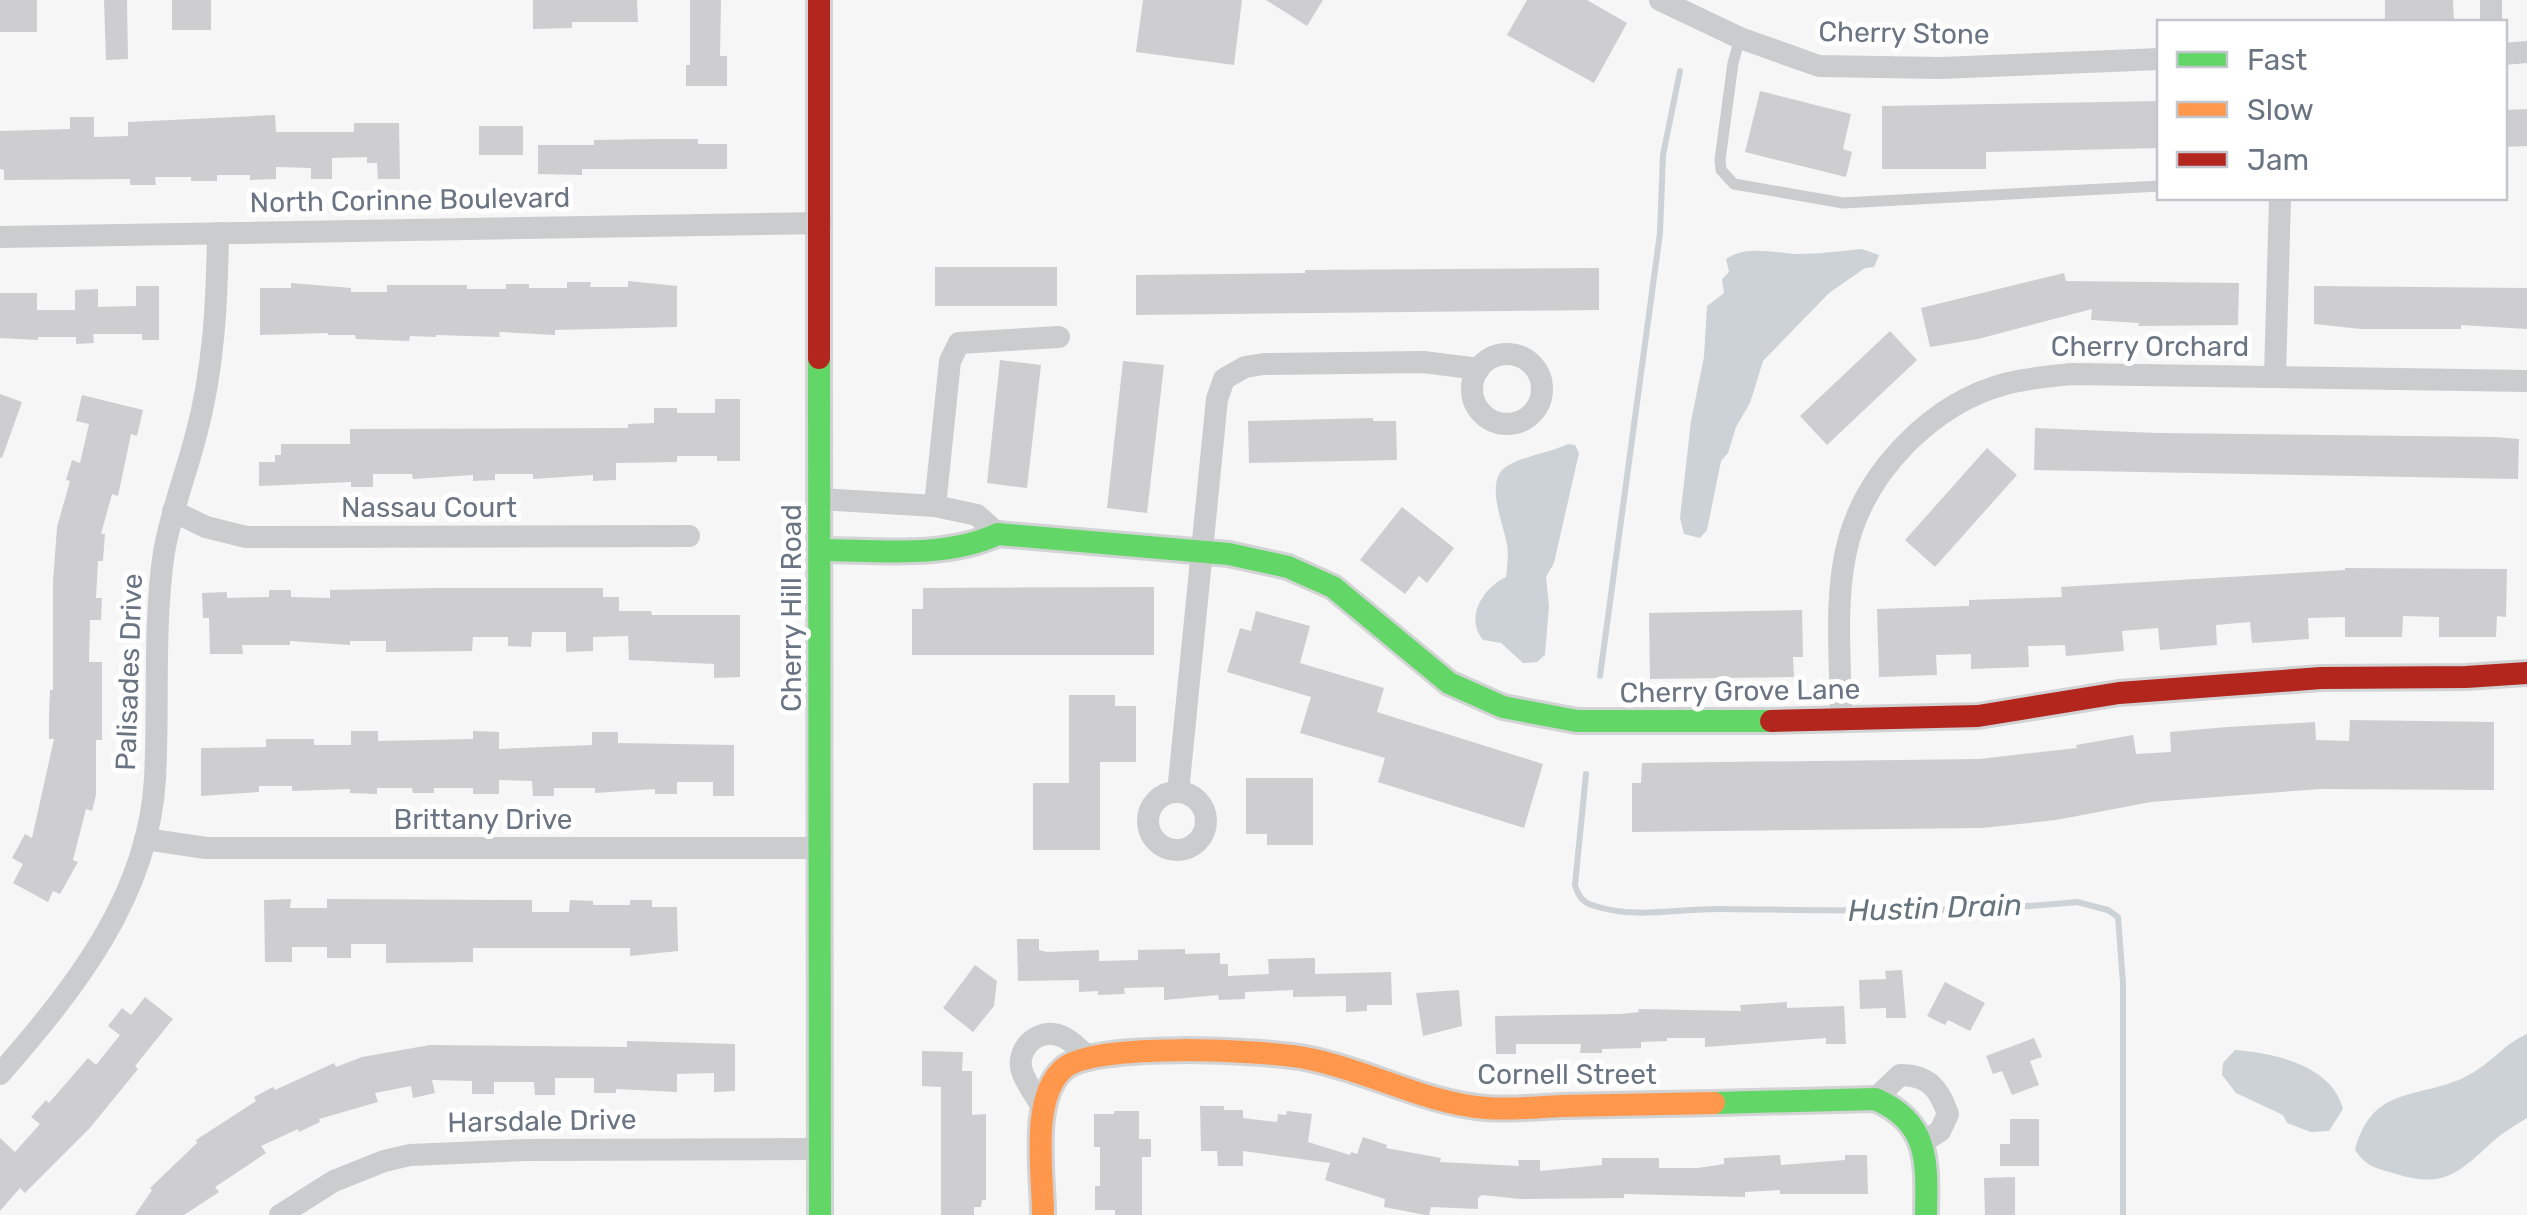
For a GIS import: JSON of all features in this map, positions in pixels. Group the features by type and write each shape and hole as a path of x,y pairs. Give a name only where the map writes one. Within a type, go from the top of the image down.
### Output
{"street":[{"name":"Cherry Hill Road","path":"819,0 820,1215"},
{"name":"Cherry Stone","path":"1660,0 1740,38 1820,66 1941,68 2157,59"},
{"path":"2275,376 2280,200"},
{"name":"North Corinne Boulevard","path":"0,236 821,222"},
{"name":"Palisades Drive","path":"0,1074 49,1018 97,950 120,908 145,839 156,782 160,581 173,511 210,370 218,233"},
{"path":"936,506 950,361 959,343 1059,337"},
{"path":"1178,792 1218,388 1232,372 1264,364 1423,362 1478,369"},
{"name":"Cherry Orchard","path":"1841,721 1842,579 1849,538 1874,485 1923,428 1969,398 2002,384 2073,374 2527,381"},
{"name":"Cherry Grove Lane","path":"820,499 936,506 978,515 998,534"},
{"name":"Nassau Court","path":"173,511 206,527 246,537 689,536"},
{"name":"Cherry Grove Lane","path":"820,550 972,546 998,534 1122,548 1202,550 1288,568 1333,587 1449,683 1503,707 1546,717 1596,722 1841,721 2016,712 2118,693 2321,678 2466,677 2527,672"},
{"name":"Brittany Drive","path":"145,839 206,848 821,848"},
{"name":"Cornell Street","path":"1042,1107 1022,1070 1020,1058 1032,1040 1053,1034 1072,1042 1086,1056"},
{"name":"Cornell Street","path":"1042,1107 1045,1094 1065,1067 1086,1056 1285,1054 1312,1059 1434,1099 1486,1108 1875,1099 1900,1075 1915,1075 1930,1081 1948,1114 1940,1132 1923,1142"},
{"path":"1875,1099 1889,1103 1910,1119 1923,1142 1926,1215"},
{"path":"1042,1107 1043,1215"},
{"name":"Harsdale Drive","path":"280,1215 334,1180 410,1155 527,1150 819,1149"}],"lane":[{"path":"1740,38 1720,160 1721,170 1734,184 1844,203 2157,186"}],"shaded area":[{"path":"1862,249 1879,255 1874,267 1865,268 1829,293 1763,361 1750,403 1721,461 1707,530 1700,538 1684,534 1680,518 1691,421 1704,357 1707,306 1724,293 1722,279 1729,272 1726,259 1751,251 1805,254"},
{"path":"1575,445 1579,453 1554,563 1546,577 1549,606 1545,655 1537,662 1523,663 1501,643 1483,640 1475,622 1484,595 1506,577 1508,549 1497,502 1497,480 1509,465"},
{"path":"2527,1034 2527,1118 2456,1172 2435,1179 2409,1177 2371,1166 2355,1150 2364,1127 2389,1102 2458,1080"},
{"path":"2235,1050 2283,1058 2327,1082 2343,1109 2329,1131 2311,1132 2287,1123 2283,1115 2236,1093 2222,1075 2223,1063"}],"building":[{"path":"0,0 37,0 37,32 0,32"},
{"path":"104,0 127,0 128,59 106,60"},
{"path":"172,0 211,0 211,30 172,30"},
{"path":"533,0 637,0 638,22 572,22 572,28 533,29"},
{"path":"690,0 721,0 720,56 727,56 727,86 686,86 686,65 690,65"},
{"path":"1143,0 1242,0 1234,65 1136,52"},
{"path":"1266,0 1323,0 1307,26"},
{"path":"1527,0 1587,0 1627,23 1594,83 1507,35"},
{"path":"2385,0 2453,0 2454,20 2385,20"},
{"path":"1760,91 1851,114 1843,149 1852,152 1846,177 1745,152"},
{"path":"2157,101 2157,148 1986,152 1986,169 1882,169 1882,106"},
{"path":"2527,109 2527,146 2507,147 2507,110"},
{"path":"275,115 276,132 354,132 354,123 399,123 400,179 378,179 377,163 367,163 367,157 332,158 332,179 311,179 311,168 276,167 276,179 250,180 250,175 217,175 217,181 155,177 156,185 130,185 130,179 4,180 4,170 0,169 0,131 70,129 70,117 94,117 94,137 128,136 128,122"},
{"path":"479,126 523,126 523,155 479,155"},
{"path":"698,139 698,144 727,144 727,169 582,169 582,175 538,174 538,145"},
{"path":"935,267 1057,267 1057,306 935,306"},
{"path":"1599,268 1599,310 1136,315 1136,275"},
{"path":"2064,273 2066,281 2239,283 2238,325 2138,326 2139,323 2091,320 2092,309 1978,339 1930,347 1921,308"},
{"path":"628,281 677,286 677,327 555,330 555,335 499,332 500,337 410,336 409,341 356,339 355,335 328,333 260,335 260,288 291,288 291,283 351,288 351,292 387,292 387,285 506,289 506,284 567,288 567,282 591,282 590,287 628,287"},
{"path":"136,286 159,286 159,340 142,340 142,334 93,334 94,343 76,344 76,337 0,338 0,293 37,293 37,310 75,310 75,290 98,289 98,307 136,306"},
{"path":"2314,286 2527,288 2527,329 2461,325 2461,329 2361,329 2314,324"},
{"path":"1890,331 1917,360 1827,445 1800,416"},
{"path":"1000,360 1041,365 1027,488 987,483"},
{"path":"1123,361 1164,365 1147,513 1107,508"},
{"path":"0,394 22,402 2,458 0,457"},
{"path":"82,395 143,410 137,436 131,434 118,496 112,494 101,534 105,534 103,561 98,561 96,598 102,598 101,620 90,620 89,662 102,662 102,740 96,740 96,795 92,811 86,809 73,860 78,862 60,894 53,891 48,902 13,883 23,864 12,858 25,834 32,838 54,739 49,739 49,717 57,527 72,460 80,463 89,424 76,421"},
{"path":"715,399 740,399 740,461 717,461 717,456 677,456 677,462 616,463 616,480 593,481 593,475 533,479 533,474 495,474 495,480 473,481 473,475 413,479 412,474 373,474 373,487 351,487 351,482 259,486 259,462 275,462 275,455 281,455 281,444 350,444 350,429 628,428 628,424 654,423 654,408 677,408 677,413 715,413"},
{"path":"1248,421 1396,421 1397,460 1249,463"},
{"path":"2035,428 2519,439 2518,479 2034,470"},
{"path":"1987,448 2017,475 1935,567 1905,540"},
{"path":"1402,507 1454,548 1427,583 1419,576 1405,594 1360,560"},
{"path":"2345,568 2507,569 2506,617 2497,616 2496,637 2439,637 2439,617 2403,616 2402,637 2345,637 2345,617 2308,618 2309,639 2252,643 2250,622 2216,625 2217,645 2160,650 2158,628 2122,631 2124,651 2066,656 2065,645 2028,646 2029,667 1971,669 1971,654 1936,655 1937,675 1879,677 1877,609 1969,606 1969,600 2062,597 2061,587"},
{"path":"1154,587 1154,655 912,655 912,609 923,609 923,588"},
{"path":"603,588 603,597 619,597 619,611 740,615 740,677 714,678 714,664 629,660 628,636 593,637 593,651 566,652 566,632 532,632 531,647 508,646 508,637 473,637 472,651 386,652 386,641 350,641 350,645 290,641 290,645 242,645 243,654 210,654 209,618 203,618 202,593 227,592 227,598 269,597 269,590 291,590 291,597 330,598 330,590"},
{"path":"1802,610 1803,657 1793,657 1794,677 1650,679 1649,613"},
{"path":"1256,611 1310,626 1300,663 1384,688 1377,712 1543,764 1524,828 1378,782 1385,758 1300,733 1311,697 1227,672 1240,628 1251,631"},
{"path":"1069,695 1115,695 1115,706 1136,706 1136,762 1100,762 1100,850 1033,850 1033,783 1069,783"},
{"path":"2350,720 2494,722 2494,790 2320,789 2151,802 2056,820 1982,828 1632,832 1632,783 1641,783 1642,763 1979,759 2077,748 2076,745 2133,735 2136,754 2171,752 2170,732 2227,727 2315,722 2316,740 2349,741"},
{"path":"351,731 378,731 378,741 473,739 473,731 499,732 499,749 592,745 592,732 618,732 618,743 734,745 734,796 713,796 713,782 677,782 677,794 655,794 655,789 595,793 595,788 554,788 554,796 533,796 532,781 499,780 499,794 473,794 473,788 434,788 434,793 413,793 412,788 377,788 377,794 350,793 350,789 292,791 292,786 259,786 259,792 201,796 201,748 266,747 266,739 314,739 314,745 351,745"},
{"path":"1246,778 1313,778 1313,845 1267,845 1267,834 1246,834"},
{"path":"291,899 290,908 327,908 327,899 532,900 532,912 569,912 570,900 593,901 593,905 630,905 630,900 652,900 652,907 677,907 678,951 630,956 630,948 473,948 473,962 386,963 386,944 351,944 351,958 327,958 327,947 292,947 292,962 265,962 264,900"},
{"path":"1017,939 1039,939 1039,950 1047,952 1099,950 1099,961 1138,960 1138,950 1220,953 1220,964 1228,964 1228,976 1269,974 1268,959 1315,958 1315,974 1391,972 1392,1005 1367,1005 1367,1011 1346,1012 1346,996 1293,997 1293,990 1245,992 1245,999 1219,1000 1218,995 1164,1000 1164,987 1124,988 1125,994 1079,992 1079,980 1018,981"},
{"path":"975,965 997,981 994,1006 973,1032 943,1008"},
{"path":"1902,970 1906,1018 1886,1018 1886,1008 1860,1009 1859,980 1886,979 1885,971"},
{"path":"1945,982 1985,1003 1970,1031 1948,1020 1945,1025 1927,1016"},
{"path":"1459,990 1462,1026 1423,1036 1416,993"},
{"path":"145,997 173,1019 89,1129 25,1193 20,1188 0,1211 0,1138 15,1152 40,1124 31,1117 46,1100 49,1103 88,1058 96,1065 120,1035 108,1026 122,1008 131,1015"},
{"path":"1787,1002 1787,1008 1844,1006 1846,1044 1826,1044 1826,1038 1705,1047 1705,1038 1667,1038 1641,1042 1641,1048 1602,1049 1602,1053 1580,1053 1581,1044 1516,1044 1516,1054 1496,1054 1495,1016 1620,1014 1639,1012 1638,1009 1741,1011 1740,1005"},
{"path":"2034,1038 2042,1057 2030,1061 2039,1085 2012,1095 2002,1071 1993,1074 1986,1056"},
{"path":"627,1041 735,1044 735,1091 714,1092 714,1073 677,1074 677,1092 616,1089 616,1093 594,1093 594,1078 555,1078 555,1095 535,1095 534,1082 494,1082 494,1094 472,1094 472,1081 432,1080 435,1093 413,1098 411,1086 375,1093 378,1102 319,1119 320,1122 299,1132 298,1129 261,1146 266,1153 215,1187 219,1192 184,1215 135,1215 150,1188 196,1140 256,1101 254,1097 334,1063 336,1067 362,1057 430,1045 627,1047"},
{"path":"922,1051 963,1052 962,1071 972,1071 972,1115 986,1114 986,1200 982,1200 981,1207 974,1207 974,1215 941,1215 941,1087 922,1086"},
{"path":"1200,1106 1224,1106 1224,1110 1243,1110 1243,1118 1277,1122 1278,1114 1286,1115 1287,1111 1312,1114 1308,1142 1350,1155 1357,1154 1363,1137 1387,1145 1386,1148 1441,1158 1440,1162 1519,1166 1518,1160 1540,1160 1540,1171 1602,1165 1602,1158 1659,1158 1659,1168 1698,1168 1724,1164 1724,1158 1780,1155 1781,1165 1867,1155 1868,1194 1780,1194 1780,1190 1745,1192 1745,1197 1624,1194 1624,1198 1520,1199 1482,1195 1478,1198 1478,1209 1431,1207 1429,1215 1425,1215 1384,1207 1385,1199 1325,1180 1330,1163 1243,1151 1243,1166 1218,1166 1217,1151 1201,1151"},
{"path":"1139,1111 1139,1139 1151,1139 1151,1157 1142,1157 1142,1215 1095,1210 1095,1186 1100,1186 1100,1147 1094,1147 1094,1114"},
{"path":"2010,1119 2039,1119 2039,1166 2000,1166 2000,1144 2010,1144"},
{"path":"2015,1177 2015,1215 1985,1215 1984,1178"}],"waterway":[{"name":"Hustin Drain","path":"1600,676 1660,233 1663,155 1680,71"},
{"name":"Hustin Drain","path":"1586,774 1575,885 1582,898 1595,906 1640,913 1717,909 1942,910 2077,902 2108,910 2118,917 2123,983 2123,1215"}],"traffic: fast":[{"path":"819,358 820,1215"},
{"path":"820,550 933,550 998,534 1229,554 1288,567 1333,587 1449,683 1503,707 1577,721 1771,721"},
{"path":"1714,1103 1875,1099 1893,1108 1916,1132 1921,1146 1926,1215"}],"traffic: slow":[{"path":"1043,1215 1041,1138 1046,1099 1063,1069 1080,1060 1108,1054 1182,1050 1289,1056 1332,1064 1441,1100 1486,1108 1714,1103"}],"traffic: jam":[{"path":"819,0 819,358"},
{"path":"1771,721 1978,716 2119,693 2321,678 2527,673"}]}
